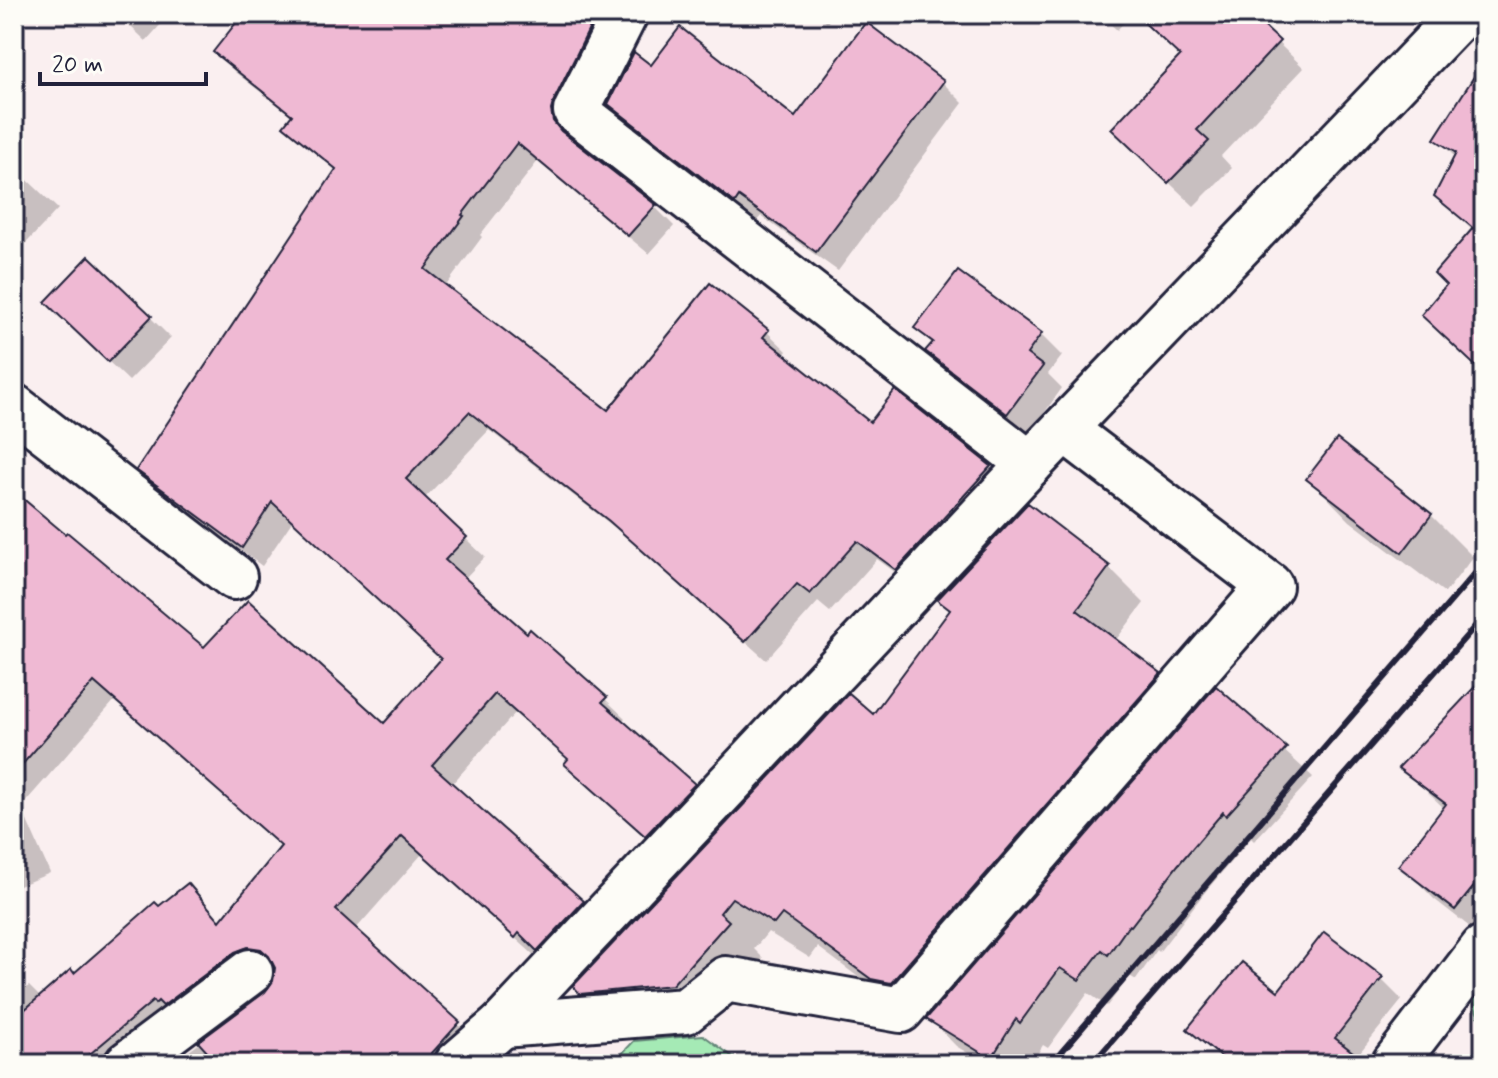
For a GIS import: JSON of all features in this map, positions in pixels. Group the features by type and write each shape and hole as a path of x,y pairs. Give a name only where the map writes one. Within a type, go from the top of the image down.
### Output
{"street":[{"path":"625,14 576,111 1030,464"},
{"path":"457,1064 502,1025 1030,464 1462,14"},
{"path":"14,407 234,577"},
{"path":"502,1025 686,1011 726,979 901,1010 1270,586 1064,429"},
{"path":"1394,1064 1483,948"},
{"path":"127,1064 250,972"}],"green space":[{"path":"1484,982 1484,1034 1473,1001"},
{"path":"703,1035 737,1060 734,1064 619,1064 615,1061 634,1041"}],"building":[{"path":"243,14 584,14 593,21 554,100 551,110 553,121 561,131 656,205 628,236 517,143 425,269 608,410 710,283 769,330 763,337 870,422 895,390 991,466 896,570 857,541 810,594 797,584 745,642 609,521 469,412 406,479 467,537 445,560 527,633 530,629 607,697 602,702 695,784 645,836 564,764 568,759 495,694 432,765 584,901 537,951 519,933 515,938 402,836 336,910 460,1022 422,1064 218,1064 198,1042 265,992 273,981 275,968 269,956 261,949 248,947 235,952 163,1006 153,1001 78,1064 14,1064 14,1019 71,969 74,973 155,902 159,906 188,883 220,921 281,846 94,682 14,774 14,491 204,647 248,600 384,723 441,659 272,502 242,548 136,470 336,169 283,126 292,115 213,52"},
{"path":"1135,14 1251,14 1280,41 1197,130 1209,141 1168,183 1111,129 1180,56"},
{"path":"866,22 944,81 816,252 739,197 735,203 608,104 634,52 651,65 680,27 795,117"},
{"path":"1484,61 1484,374 1421,315 1446,285 1434,273 1473,228 1434,196 1456,153 1434,139"},
{"path":"89,256 152,316 108,362 45,302"},
{"path":"958,271 1042,333 1027,354 1043,366 1007,414 925,351 933,342 914,328"},
{"path":"1337,439 1432,514 1402,553 1306,479"},
{"path":"1028,503 1110,566 1077,610 1161,673 891,983 871,979 782,914 774,924 732,898 720,913 729,921 672,985 580,994 573,986 849,693 873,714 950,610 937,600"},
{"path":"1484,677 1484,874 1455,910 1398,866 1446,804 1398,768"},
{"path":"1216,686 1287,748 1226,816 1223,812 1129,925 1108,955 1102,950 1079,980 1060,968 1020,1023 1016,1019 991,1059 926,1019"},
{"path":"1324,932 1383,977 1335,1038 1368,1064 1230,1064 1187,1029 1242,962 1278,991"}],"railway":[{"path":"1051,1064 1484,563"},
{"path":"1092,1064 1484,616"}]}
